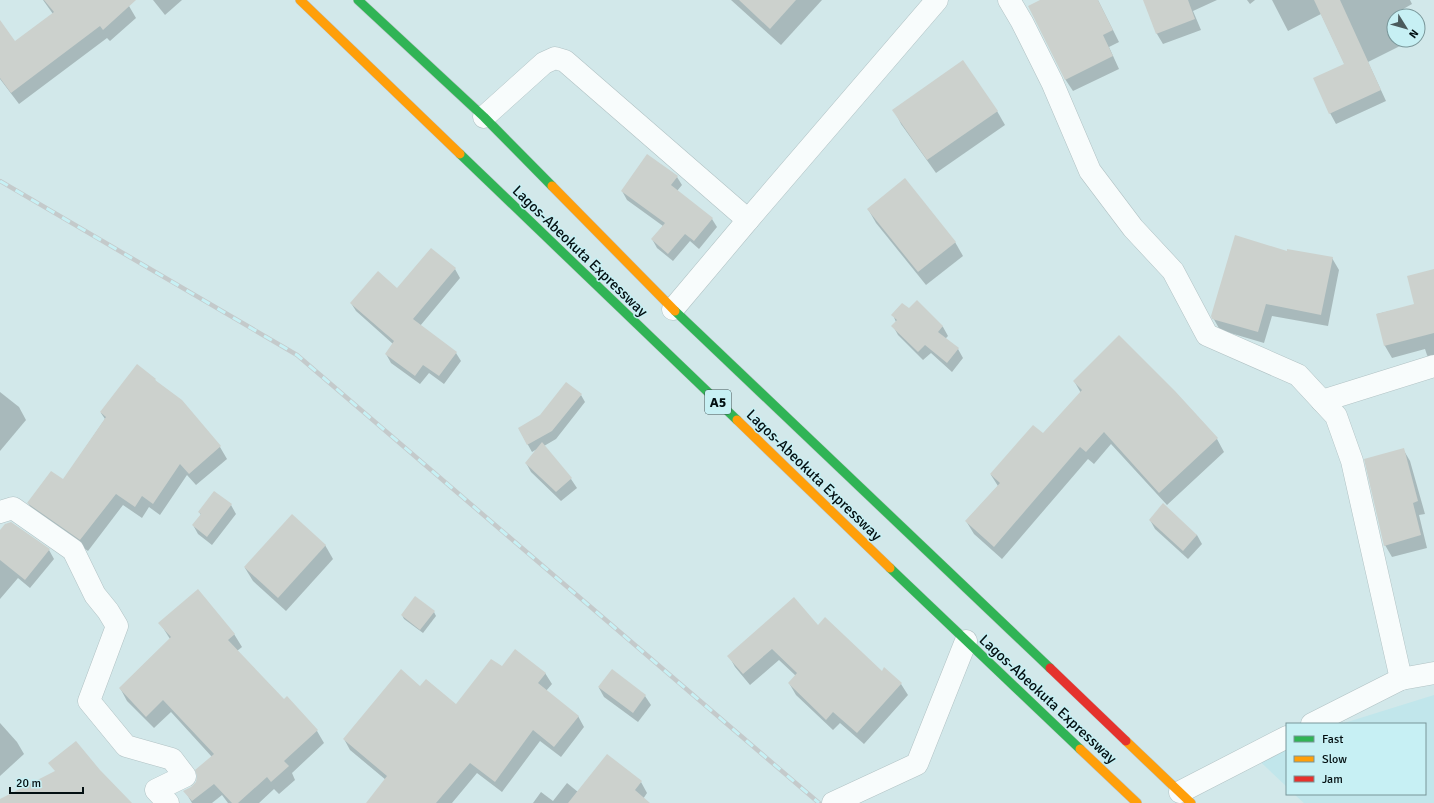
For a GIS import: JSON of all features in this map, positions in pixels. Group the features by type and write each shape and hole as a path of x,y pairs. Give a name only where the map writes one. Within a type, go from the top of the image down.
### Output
{"highway":[{"name":"Lagos-Abeokuta Expressway","path":"300,0 1136,803"},
{"name":"Lagos-Abeokuta Expressway","path":"358,0 484,117 673,310 1186,797"}],"street":[{"path":"673,310 748,220 937,0"},
{"path":"1009,0 1022,22 1052,82 1090,171 1133,228 1173,271 1206,335 1298,375 1336,416 1352,461 1401,679"},
{"path":"484,117 544,63 555,58 565,61 748,220"},
{"path":"1322,401 1434,366"},
{"path":"0,512 13,508 73,550 95,595 108,611 117,626 88,701 126,746 172,759 185,776 156,790 168,803"},
{"path":"834,803 917,764 966,641"},
{"path":"1314,723 1401,679 1434,673"},
{"path":"1186,797 1286,738"}],"shaded area":[{"path":"1434,695 1434,803 1304,803 1295,795 1426,795 1426,723 1344,723"},
{"path":"1286,741 1286,786 1250,752"}],"building":[{"path":"44,0 136,0 103,30 100,26 11,93 0,78 0,20 15,41 54,12"},
{"path":"739,0 796,0 770,29"},
{"path":"1040,0 1098,0 1113,30 1103,35 1113,56 1065,80 1028,6"},
{"path":"1143,0 1188,0 1195,19 1156,34"},
{"path":"1314,0 1340,0 1381,90 1329,114 1313,78 1344,64"},
{"path":"963,60 998,111 927,160 892,110"},
{"path":"647,154 678,176 671,185 713,218 694,241 685,234 668,254 651,239 665,223 621,191"},
{"path":"905,178 956,242 918,272 867,209"},
{"path":"1235,235 1287,251 1287,249 1333,257 1321,315 1266,304 1258,332 1212,319 1211,316"},
{"path":"431,248 456,268 413,319 457,352 439,376 423,365 415,376 385,354 394,341 350,303 378,271 397,288"},
{"path":"1434,269 1434,333 1384,346 1376,314 1414,304 1407,276"},
{"path":"917,300 943,326 938,332 959,348 947,363 925,345 918,352 891,326 897,320 891,315 902,303 909,308"},
{"path":"1119,335 1175,391 1218,438 1159,493 1104,432 1086,452 1080,447 994,547 965,521 1000,483 990,474 1033,425 1043,433 1082,390 1073,381"},
{"path":"137,364 156,379 155,380 182,400 221,446 189,474 180,464 153,504 142,496 135,507 116,494 80,540 27,503 51,471 63,479 106,417 100,412"},
{"path":"566,382 582,394 552,431 527,445 518,428 540,415"},
{"path":"542,442 572,478 556,492 525,463"},
{"path":"1404,448 1418,501 1413,503 1421,535 1384,546 1364,459"},
{"path":"214,491 232,504 207,537 192,525 201,514 198,512"},
{"path":"1163,503 1197,535 1183,551 1149,520"},
{"path":"292,514 326,545 278,598 244,567"},
{"path":"11,522 50,549 25,580 0,560 0,530 5,524"},
{"path":"198,589 235,634 228,640 284,699 287,696 318,730 284,761 289,766 271,782 267,777 238,803 232,803 214,784 192,801 183,791 191,787 196,782 197,776 195,770 214,754 163,700 146,717 119,688 171,637 158,623"},
{"path":"415,596 435,611 420,630 401,615"},
{"path":"794,597 818,625 825,617 882,671 884,667 902,683 857,733 833,712 826,720 788,683 797,673 772,649 743,674 727,656"},
{"path":"515,649 546,673 538,683 579,716 554,747 533,730 495,782 470,763 436,803 366,803 387,776 343,739 401,669 420,686 426,679 456,704 491,659 502,666"},
{"path":"612,669 646,695 633,713 598,687"},
{"path":"76,741 100,770 132,803 0,803 0,799 55,771 48,763"},
{"path":"607,754 642,781 635,790 650,803 568,803"}],"railway":[{"path":"0,181 297,355 819,803"}],"traffic: fast":[{"path":"358,0 484,117 552,186"},
{"path":"460,154 737,420"},
{"path":"675,311 1050,668"},
{"path":"890,568 1080,749"}],"traffic: slow":[{"path":"300,0 460,154"},
{"path":"552,186 675,311"},
{"path":"737,420 890,568"},
{"path":"1126,741 1191,803"},
{"path":"1080,749 1137,803"}],"traffic: jam":[{"path":"1050,668 1126,741"}]}
